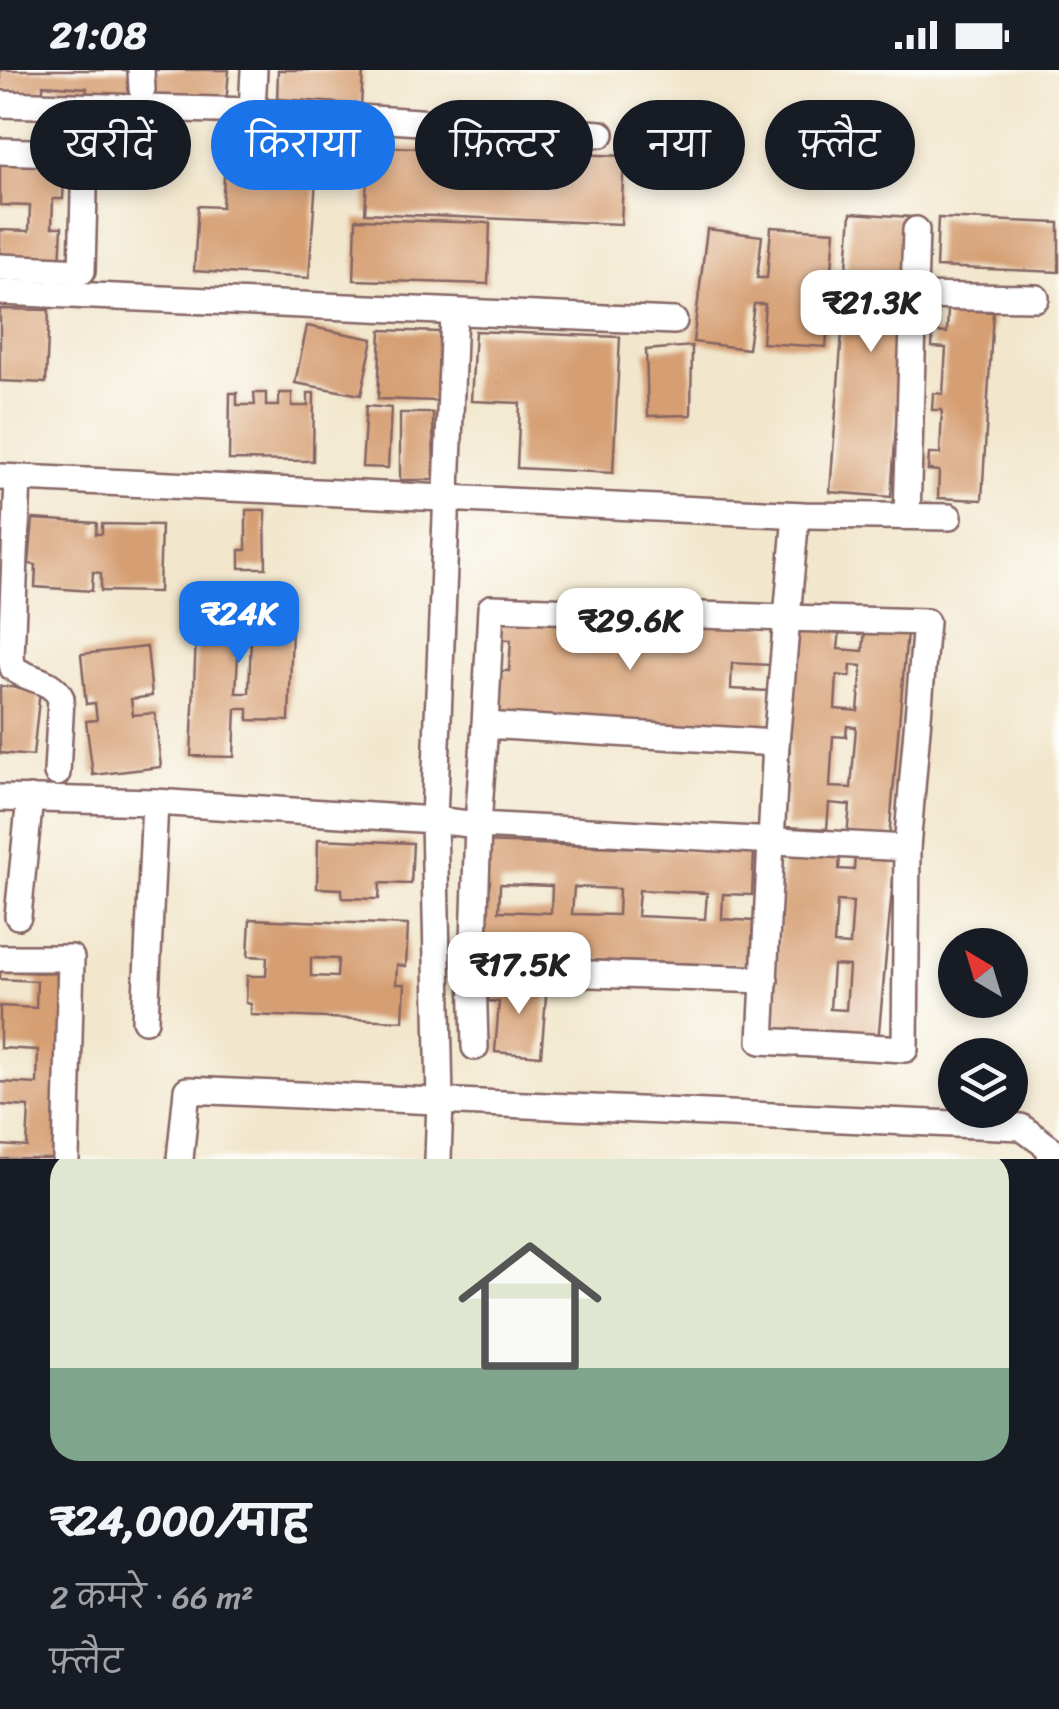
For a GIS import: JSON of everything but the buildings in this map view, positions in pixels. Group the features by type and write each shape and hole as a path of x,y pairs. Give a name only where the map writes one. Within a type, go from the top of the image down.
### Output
{"street":[{"path":"253,100 254,70"},
{"path":"0,104 211,110"},
{"path":"395,120 601,134"},
{"path":"0,151 85,154 82,271 0,267"},
{"path":"908,515 916,230"},
{"path":"0,292 674,321"},
{"path":"914,296 1036,298"},
{"path":"438,1159 434,820 454,314"},
{"path":"57,772 62,698 51,684 13,668 9,478 787,514 949,517"},
{"path":"475,1047 473,970 478,825 491,608 787,618 926,622 907,848 905,1049 761,1042 776,743 787,618 788,583 781,571 787,514"},
{"path":"486,724 776,743"},
{"path":"0,798 155,802 478,825 907,848"},
{"path":"18,916 30,798"},
{"path":"146,1020 155,802"},
{"path":"0,958 71,958 66,1159"},
{"path":"473,970 765,980"},
{"path":"180,1159 187,1090 1021,1127 1051,1149 1050,1159"}]}
